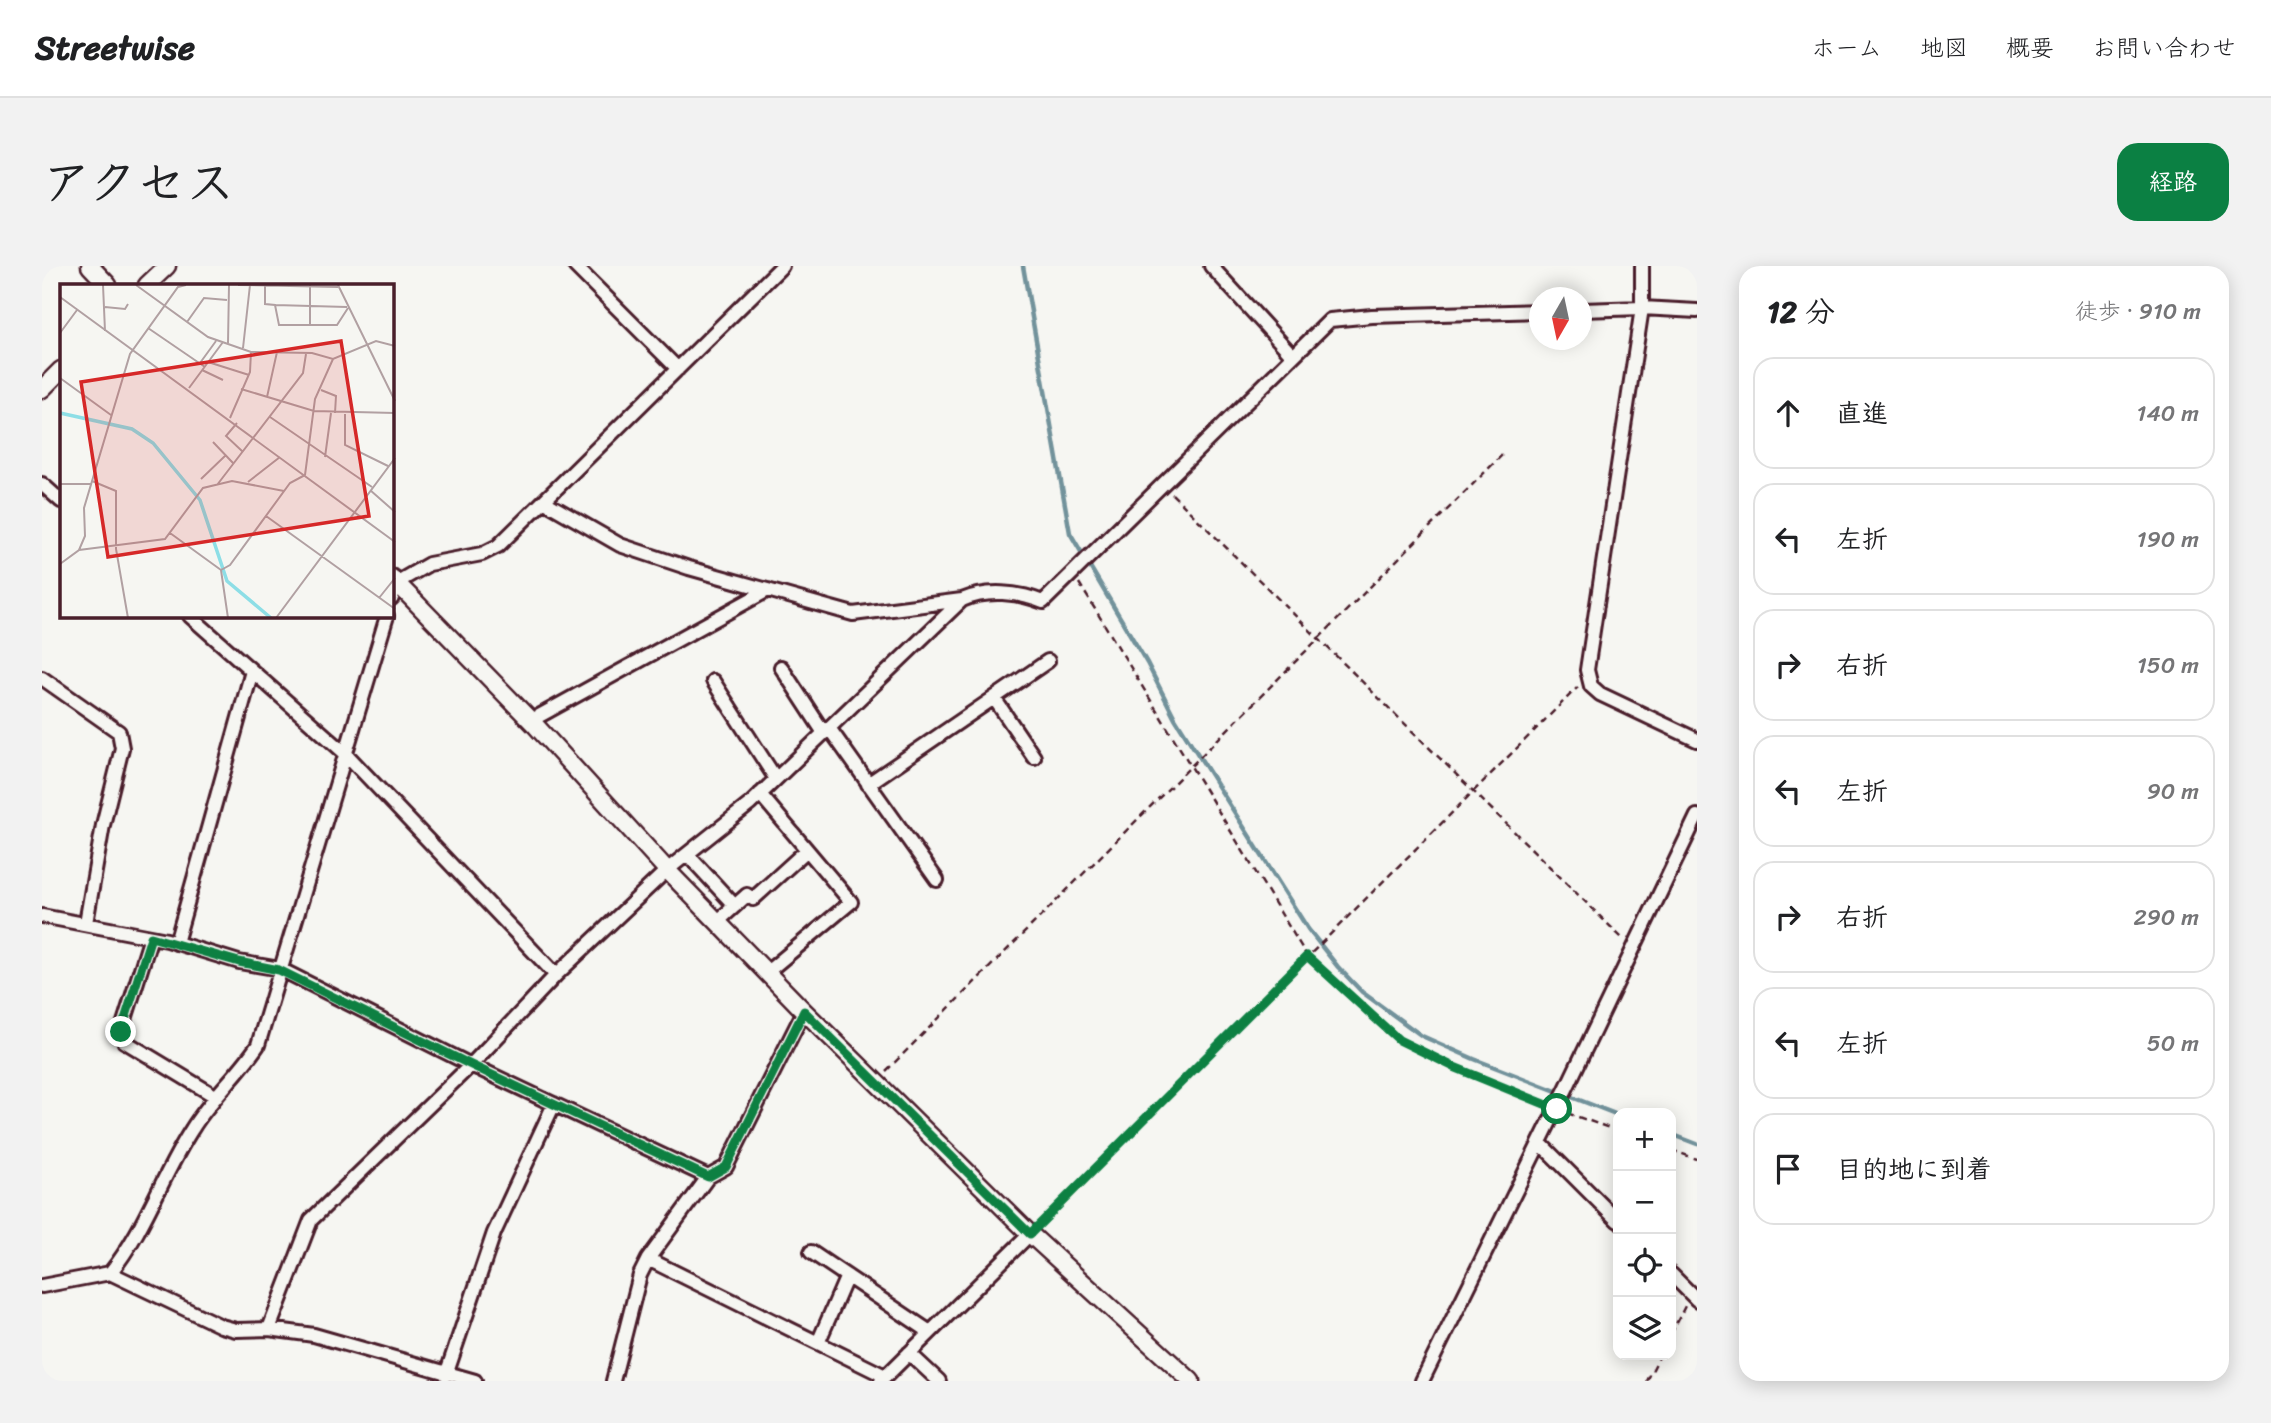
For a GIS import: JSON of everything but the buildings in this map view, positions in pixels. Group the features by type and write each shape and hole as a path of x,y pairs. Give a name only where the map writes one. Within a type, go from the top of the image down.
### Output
{"street":[{"path":"90,266 107,284"},
{"path":"148,284 167,266"},
{"path":"575,266 678,369"},
{"path":"394,585 429,564 482,554 498,546 782,266"},
{"path":"1211,266 1293,356"},
{"path":"1642,266 1642,308 1587,670 1591,686 1600,694 1697,740"},
{"path":"1592,310 1642,308 1697,311"},
{"path":"269,1329 311,1220 471,1065 556,975 667,870 760,794 962,600 972,595 995,593 1030,597 1043,602 1330,320 1372,316 1529,311"},
{"path":"42,389 60,371"},
{"path":"42,484 60,500"},
{"path":"545,502 620,545 689,568 853,614 962,600"},
{"path":"394,587 530,721 667,870 804,1011 1030,1234 1191,1381"},
{"path":"530,721 768,590"},
{"path":"192,618 346,754 556,975"},
{"path":"110,1273 125,1255 190,1131 258,1045 386,618"},
{"path":"868,784 1048,662"},
{"path":"781,667 937,880"},
{"path":"176,943 252,671"},
{"path":"42,678 119,732 122,748 103,825 86,923"},
{"path":"713,681 776,779"},
{"path":"994,698 1034,757"},
{"path":"760,794 851,902 766,972"},
{"path":"1422,1381 1557,1109 1697,816"},
{"path":"717,922 747,895 752,899 807,850"},
{"path":"687,854 735,906"},
{"path":"42,916 151,937 239,962 279,970 471,1065 708,1177"},
{"path":"151,937 121,1032 124,1041 215,1096"},
{"path":"613,1381 639,1275 708,1177 726,1167 804,1011"},
{"path":"446,1375 494,1233 554,1104"},
{"path":"1539,1143 1613,1217"},
{"path":"648,1259 818,1343 883,1379 1030,1234"},
{"path":"811,1252 930,1332"},
{"path":"42,1286 110,1273 221,1326 236,1330 269,1329 314,1335 446,1375 475,1381"},
{"path":"818,1343 847,1276"},
{"path":"1676,1279 1694,1297"},
{"path":"909,1353 939,1381"}],"path":[{"path":"875,1081 1505,452"},
{"path":"1163,485 1633,949"},
{"path":"1073,574 1307,956 1399,1040 1454,1067 1613,1129"},
{"path":"1030,1234 1307,956 1474,794 1588,677"},
{"path":"1676,1152 1697,1159"},
{"path":"1676,1326 1694,1297"},
{"path":"1647,1381 1658,1360"}],"waterway":[{"path":"1023,266 1070,533 1147,663 1175,718 1308,929 1362,992 1422,1036 1613,1113"},
{"path":"1676,1136 1697,1144"}],"route":[{"path":"121,1032 151,937 167,940 239,962 279,970 471,1065 708,1177 726,1167 804,1011 1030,1234 1307,956 1399,1040 1454,1067 1557,1109"}]}
